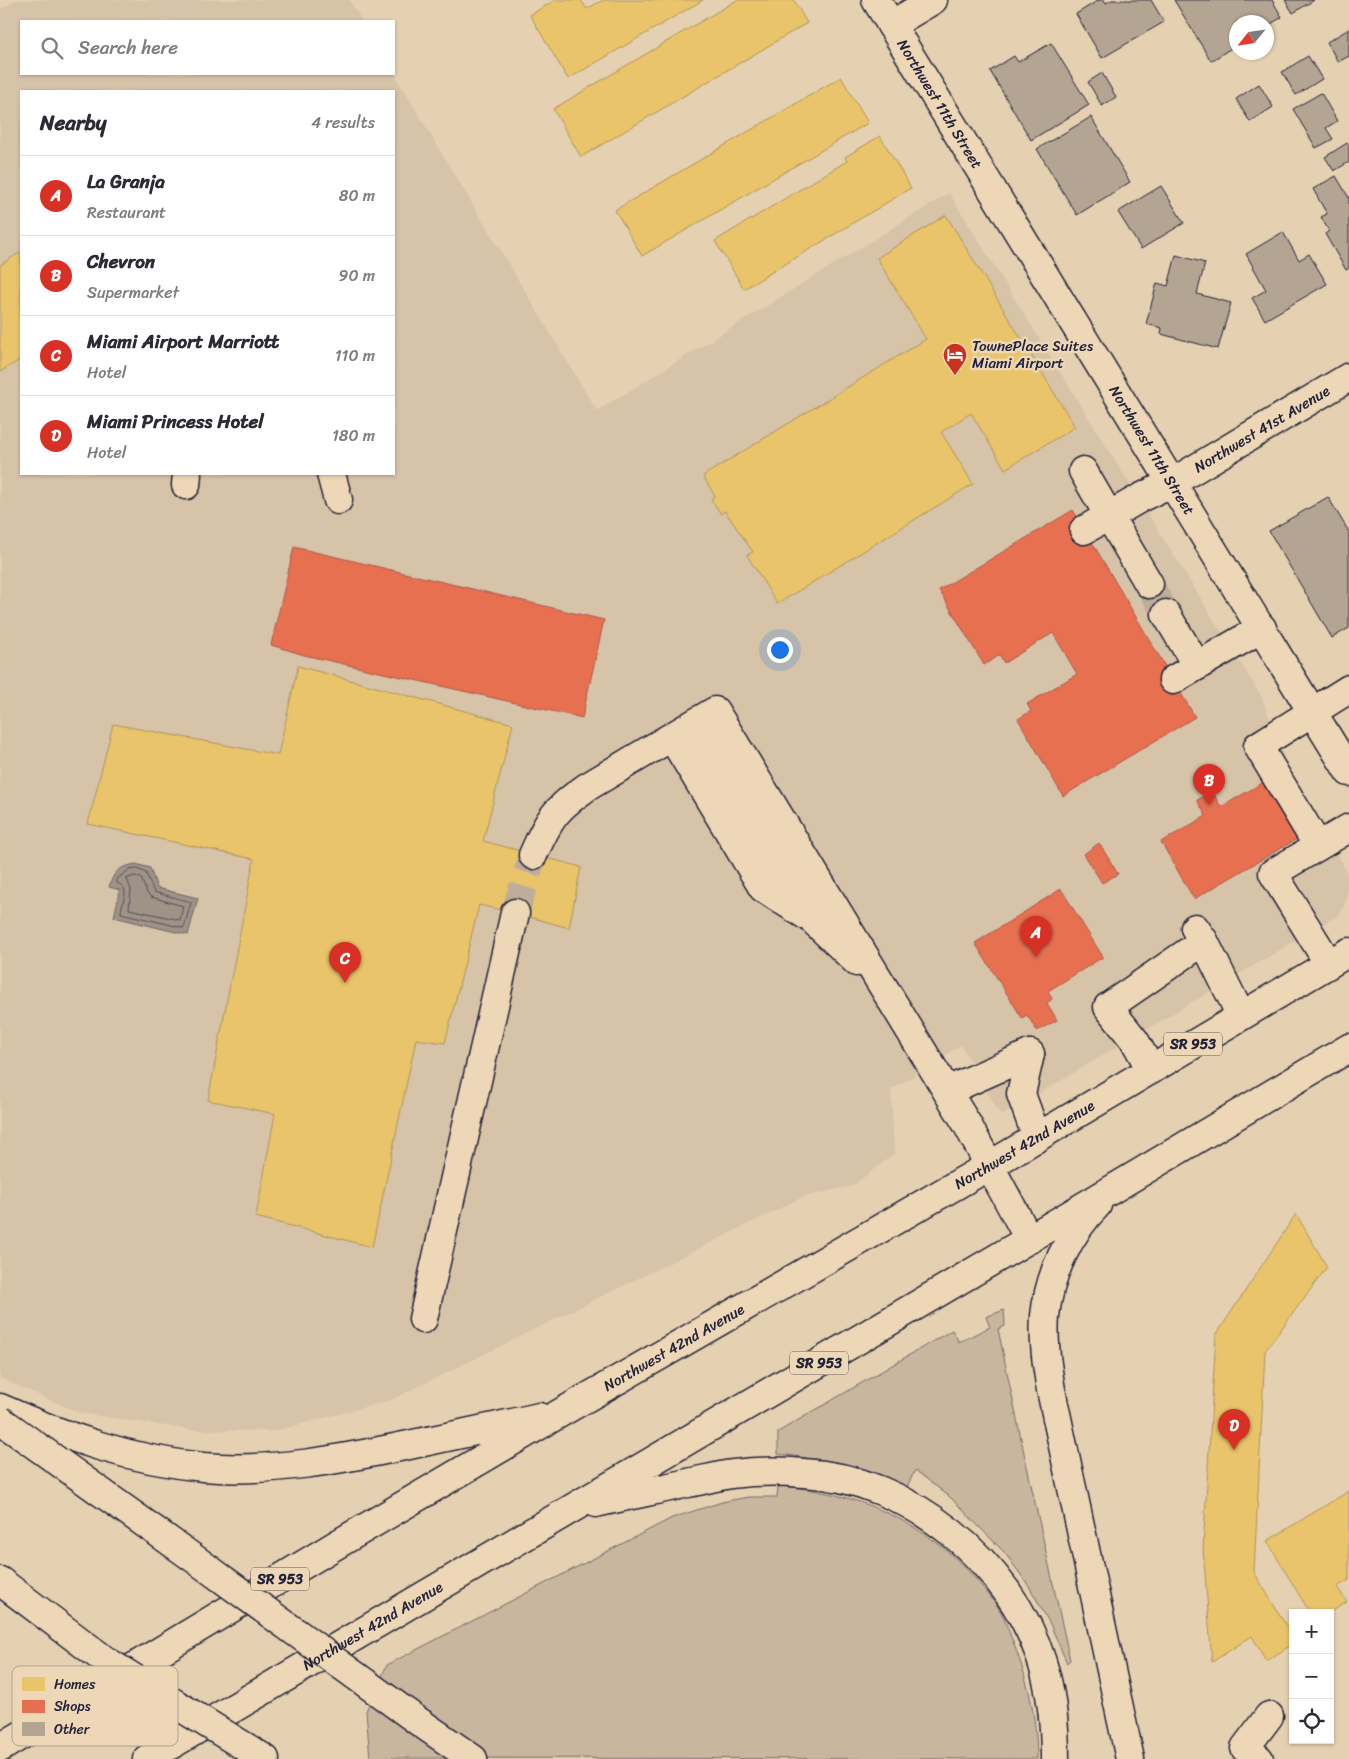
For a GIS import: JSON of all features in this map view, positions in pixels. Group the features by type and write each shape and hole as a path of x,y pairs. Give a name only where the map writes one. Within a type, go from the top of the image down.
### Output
{"main road":[{"name":"Northwest 11th Street","path":"876,0 1312,711 1339,734 1349,772"},
{"path":"891,25 933,0"},
{"name":"Northwest 41st Avenue","path":"1084,530 1142,497 1173,482 1349,377"},
{"path":"1083,471 1149,584"},
{"path":"331,475 338,500"},
{"path":"1166,614 1197,666"},
{"path":"1173,680 1262,628"},
{"path":"1318,846 1258,746 1349,689"},
{"path":"533,855 544,832 558,810 587,787 694,724"},
{"path":"694,724 763,888 814,920 885,989"},
{"path":"694,724 885,989 974,1136 1029,1239"},
{"path":"1339,958 1273,873 1349,828"},
{"path":"423,1319 515,913"},
{"path":"1151,1070 1135,1041 1108,1007 1199,935 1241,1016"},
{"name":"Northwest 42nd Avenue","path":"136,1666 562,1412 1037,1138 1339,958"},
{"name":"Northwest 42nd Avenue","path":"178,1741 1349,1048"},
{"path":"947,1091 1030,1054 1022,1094 1037,1138"},
{"path":"1117,1185 1085,1217 1063,1254 1053,1280 1045,1316 1045,1350 1051,1390 1130,1759"},
{"path":"0,1408 44,1428 127,1455 204,1467 297,1465 342,1459 562,1412"},
{"path":"0,1420 473,1759"},
{"path":"572,1508 732,1474 773,1472 826,1474 847,1479 911,1504 969,1548 1001,1584 1024,1619 1042,1661 1048,1684 1052,1706 1055,1759"},
{"path":"0,1581 114,1666"},
{"path":"178,1709 248,1755"},
{"path":"1252,1753 1270,1716"},
{"name":"Northwest 42nd Avenue","path":"0,1748 12,1741"},
{"name":"Northwest 42nd Avenue","path":"147,1759 169,1746"}],"shaded area":[{"path":"16,0 349,0 361,20 20,20 20,75 395,75 597,411 949,193 1261,696 1292,778 1348,875 1346,901 1340,914 1001,1116 961,1045 891,1090 894,1154 852,1186 805,1196 391,1400 275,1431 192,1430 80,1413 0,1378 0,10"},
{"path":"1004,1310 1005,1326 998,1329 1070,1660 1067,1663 1050,1624 1029,1586 1005,1553 950,1497 915,1470 907,1487 827,1462 778,1454 778,1432 952,1330 959,1342 990,1327 986,1317"},
{"path":"778,1486 812,1490 844,1497 876,1508 905,1522 932,1539 958,1560 981,1584 1001,1612 1022,1666 1033,1712 1037,1759 370,1758 366,1711 387,1665 672,1518 722,1502 748,1497 777,1497"}],"water":[{"path":"136,864 150,868 157,888 198,898 188,935 114,917 120,890 109,887 111,882 115,873 121,868"}],"building: Homes":[{"path":"555,0 581,0 587,9 603,0 703,0 568,79 530,15"},
{"path":"737,0 794,0 807,23 581,157 553,109"},
{"path":"841,77 868,123 642,256 615,210"},
{"path":"880,136 911,188 744,289 715,241 847,161 845,157"},
{"name":"TownePlace Suites Miami Airport","path":"946,215 1075,427 1005,469 971,413 941,432 973,484 777,604 747,555 753,552 725,511 721,514 711,499 715,496 703,476 926,339 877,258"},
{"path":"20,253 20,360 0,372 0,265"},
{"path":"298,666 513,724 483,841 581,867 569,928 479,905 445,1043 416,1039 372,1247 256,1217 275,1114 208,1100 254,859 88,824 113,724 278,755"},
{"path":"1296,1214 1327,1267 1265,1351 1254,1572 1289,1630 1289,1647 1266,1661 1252,1636 1212,1662 1203,1549 1216,1335"},
{"path":"1349,1491 1349,1580 1337,1587 1347,1602 1334,1610 1308,1609 1267,1541"}],"building: Shops":[{"path":"1073,510 1195,717 1063,796 1018,719 1031,711 1027,704 1077,674 1053,633 1004,663 1000,655 984,665 939,590"},
{"path":"294,547 604,620 582,718 304,655 271,645"},
{"path":"1269,779 1302,836 1194,899 1161,842 1206,816 1197,800 1212,791 1221,807"},
{"path":"1099,843 1118,874 1102,883 1084,854"},
{"path":"1061,889 1103,957 1048,991 1052,999 1047,1003 1057,1020 1037,1031 1027,1015 1022,1018 975,943"}],"building: Other":[{"path":"1099,0 1104,0 1106,3 1112,0 1151,0 1164,22 1102,58 1076,14"},
{"path":"1174,0 1272,0 1282,17 1274,22 1274,15 1229,15 1229,49 1211,61"},
{"path":"1285,0 1314,0 1293,13"},
{"path":"1349,29 1349,56 1338,62 1327,42"},
{"path":"1051,43 1089,105 1031,140 990,71 1014,56 1018,62"},
{"path":"1308,56 1322,79 1296,95 1282,72"},
{"path":"1102,73 1116,97 1102,106 1088,82"},
{"path":"1259,84 1273,107 1250,122 1236,99"},
{"path":"1321,93 1337,121 1326,128 1333,139 1316,148 1293,109"},
{"path":"1091,117 1130,182 1077,215 1037,149"},
{"path":"1347,143 1349,146 1349,162 1334,171 1325,157"},
{"path":"1336,176 1349,198 1349,268 1346,270 1325,234 1329,231 1321,217 1327,214 1313,189"},
{"path":"1161,186 1184,223 1141,249 1118,212"},
{"path":"1283,232 1299,260 1309,254 1327,284 1265,320 1252,298 1266,290 1246,254"},
{"path":"1176,255 1205,263 1197,294 1231,303 1218,349 1161,334 1162,328 1146,324 1157,283 1168,286"},
{"path":"1328,497 1349,532 1349,628 1332,638 1269,531"}],"tunnel":[{"path":"1149,584 1166,614"},
{"path":"515,913 533,855"}],"place":[{"name":"TownePlace Suites Miami Airport","path":"955,376"},
{"name":"Chevron","path":"1209,805"},
{"name":"La Granja","path":"1036,957"},
{"name":"Miami Airport Marriott","path":"345,983"},
{"name":"Miami Princess Hotel","path":"1234,1450"}]}
